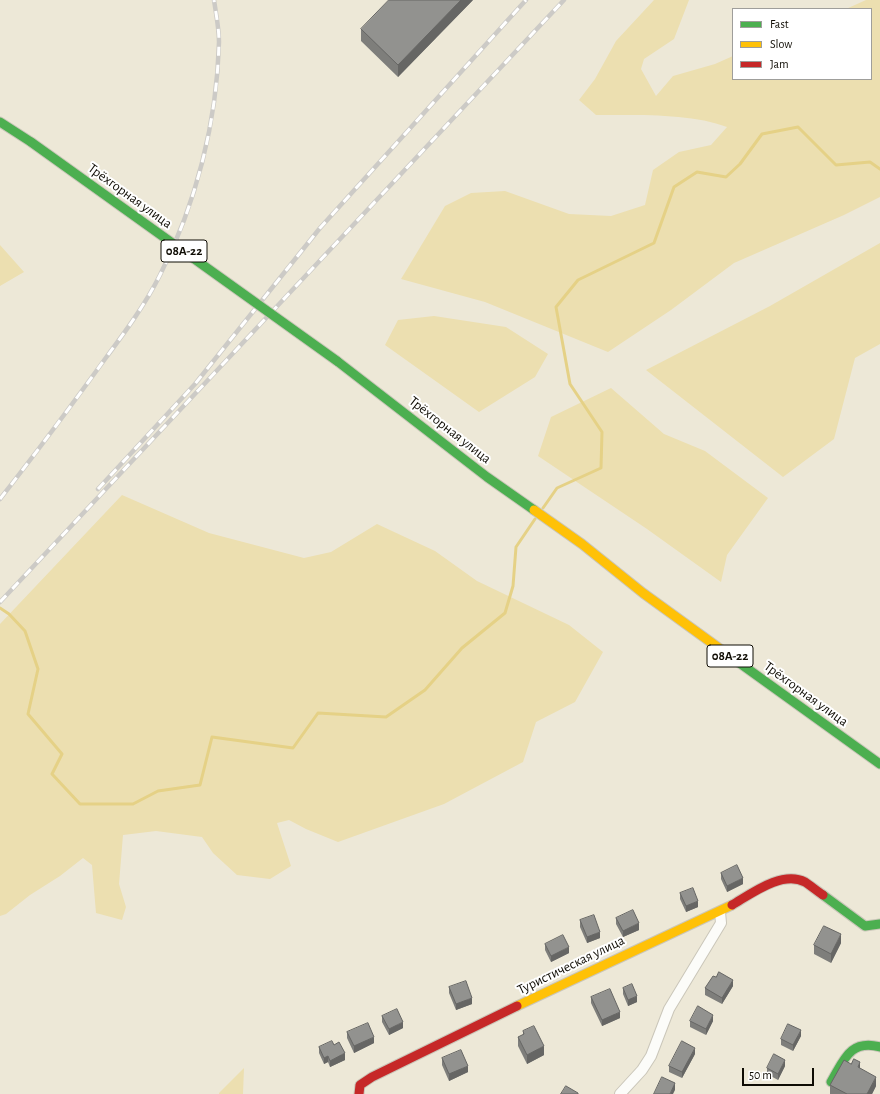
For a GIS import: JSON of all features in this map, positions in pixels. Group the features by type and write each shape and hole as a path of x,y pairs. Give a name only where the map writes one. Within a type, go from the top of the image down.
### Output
{"main road":[{"name":"Трёхгорная улица","path":"0,122 31,142 337,361 487,477 582,544 643,593 880,764"},
{"name":"Туристическая улица","path":"359,1094 360,1085 372,1077 588,971 720,912 769,883 793,879 804,882 865,926 880,924"},
{"path":"831,1082 850,1050 857,1046 866,1044 880,1048"}],"street":[{"path":"620,1094 642,1070 651,1056 669,1009 721,923 720,912"}],"shaded area":[{"path":"654,0 689,0 674,39 644,59 641,69 656,96 673,76 715,64 732,56 732,80 872,80 872,8 848,8 866,0 880,0 880,197 844,215 734,263 671,310 608,352 485,302 401,279 445,206 471,193 505,191 569,214 611,216 645,205 653,170 679,152 711,145 727,127 713,122 680,117 596,115 579,100 595,79 616,41"},
{"path":"880,243 880,344 855,358 834,439 783,477 646,370 770,306"},
{"path":"0,245 24,272 0,286"},
{"path":"434,316 506,327 548,354 535,377 479,412 385,345 398,320"},
{"path":"611,388 664,434 705,451 768,498 727,555 721,582 647,529 538,456 551,417"},
{"path":"122,495 209,533 304,558 331,552 377,524 435,551 477,581 569,625 603,652 575,702 536,722 523,762 444,804 338,842 306,829 289,820 277,823 291,866 270,879 237,875 213,853 202,837 156,831 123,835 119,884 126,907 122,920 96,913 92,865 83,858 60,876 30,895 6,914 0,916 0,624"},
{"path":"244,1068 243,1094 219,1094 219,1093"}],"building":[{"path":"389,0 461,0 398,65 361,29"},
{"path":"737,865 743,878 727,886 721,873"},
{"path":"693,888 698,901 686,906 680,893"},
{"path":"633,910 639,923 623,931 616,918"},
{"path":"594,915 600,932 587,937 580,920"},
{"path":"824,926 841,934 831,954 814,945"},
{"path":"563,935 569,947 551,956 545,944"},
{"path":"719,972 733,980 722,998 705,988 713,976 716,977"},
{"path":"466,981 472,998 456,1004 449,987"},
{"path":"632,984 637,996 628,1000 623,988"},
{"path":"610,989 620,1012 602,1020 591,997"},
{"path":"698,1006 713,1015 706,1029 690,1021"},
{"path":"397,1009 403,1022 389,1029 382,1016"},
{"path":"368,1023 374,1037 354,1046 347,1032"},
{"path":"788,1024 801,1030 793,1045 781,1039"},
{"path":"534,1026 544,1046 527,1055 518,1037 524,1034 523,1031"},
{"path":"332,1041 334,1045 339,1042 345,1053 330,1061 328,1056 324,1058 319,1047"},
{"path":"682,1041 695,1048 682,1072 669,1066"},
{"path":"461,1050 468,1066 449,1074 442,1058"},
{"path":"774,1054 785,1060 778,1074 767,1068"},
{"path":"854,1059 860,1062 858,1067 876,1077 867,1094 847,1094 830,1085 844,1060 851,1064"},
{"path":"662,1077 675,1083 670,1094 654,1094"},
{"path":"566,1086 578,1093 578,1094 561,1094"}],"waterway":[{"path":"543,508 557,488 601,468 602,432 570,384 556,307 578,280 654,243 674,187 697,172 726,177 740,164 762,134 798,127 836,165 870,162 880,169"},
{"path":"0,608 9,614 25,631 38,669 28,714 62,754 52,774 80,804 133,804 158,791 200,785 212,737 293,748 318,713 386,717 425,690 462,648 505,613 513,586 516,547 535,519"}],"railway":[{"path":"0,499 120,339 148,297 173,248 194,191 209,132 214,102 219,42 214,0"},
{"path":"98,489 195,384 320,228 526,0"},
{"path":"0,602 564,0"}],"traffic: fast":[{"path":"0,122 31,142"},
{"path":"31,142 337,361"},
{"path":"337,361 487,477 534,510"},
{"path":"734,659 880,764"},
{"path":"823,895 865,926 880,924"},
{"path":"831,1082 849,1053 862,1046 870,1045 880,1047"}],"traffic: slow":[{"path":"534,510 582,544 643,593 734,659"},
{"path":"517,1006 732,905"}],"traffic: jam":[{"path":"732,905 767,885 787,879 796,879 805,882 823,895"},
{"path":"359,1094 360,1085 372,1077 517,1006"}]}
